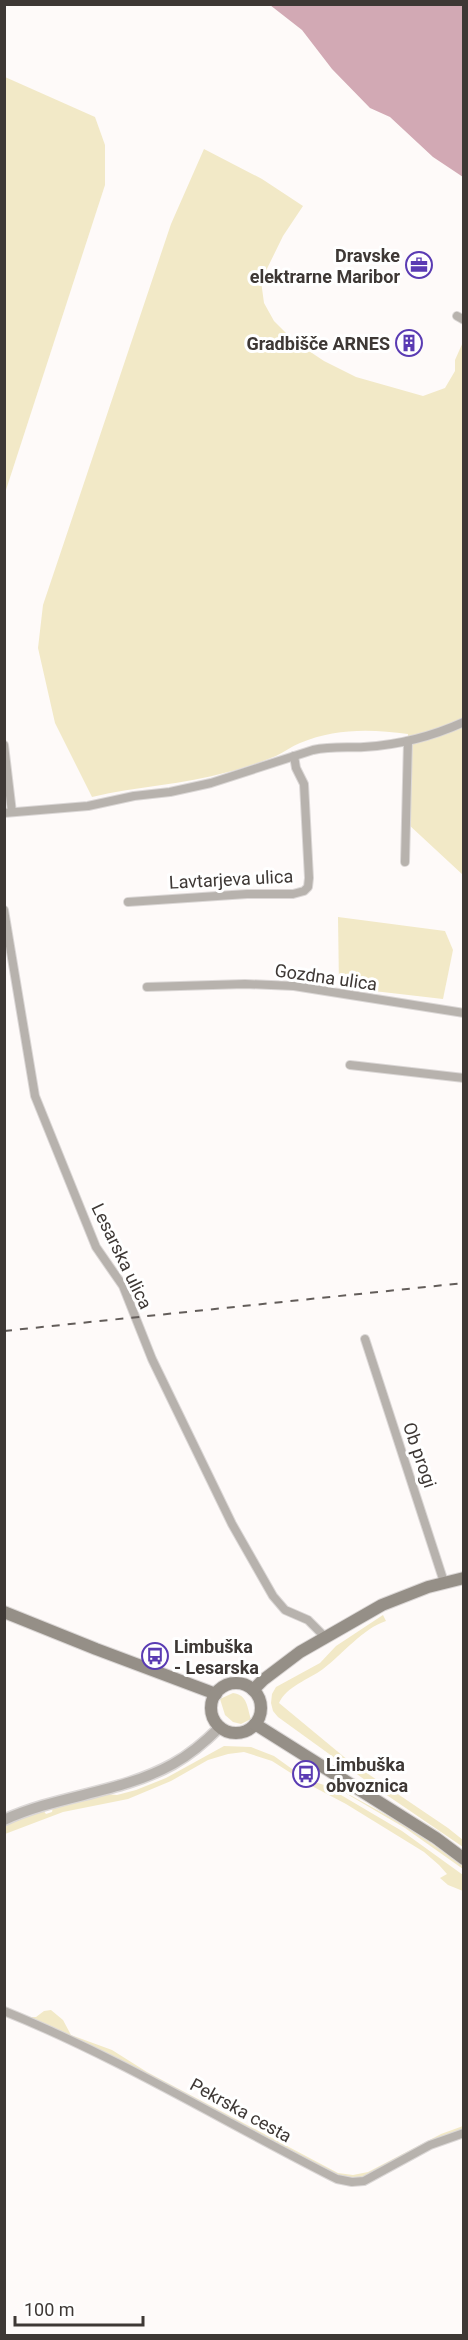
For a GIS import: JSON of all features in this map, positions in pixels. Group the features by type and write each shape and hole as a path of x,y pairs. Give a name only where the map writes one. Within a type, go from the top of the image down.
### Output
{"main road":[{"path":"253,1690 300,1652 382,1605 444,1582 464,1578"},
{"path":"4,1612 216,1694"},
{"path":"234,1683 253,1690 260,1702 259,1717 255,1724 245,1731 238,1732 220,1727 212,1714 216,1694 234,1683"},
{"path":"255,1724 464,1858"}],"street":[{"path":"4,745 8,812 88,806 134,796 180,790 211,783 327,747 365,747 408,741 432,735 464,722"},
{"path":"405,862 408,741"},
{"name":"Lavtarjeva ulica","path":"129,902 247,894 293,894 304,891 308,887 309,878 304,784 296,768 294,756"},
{"name":"Lesarska ulica","path":"4,910 35,1096 96,1246 123,1286 152,1359 232,1524 273,1596 285,1610 308,1620 326,1638"},
{"name":"Gozdna ulica","path":"147,987 245,984 294,986 464,1013"},
{"path":"350,1065 464,1078"},
{"name":"Ob progi","path":"365,1339 444,1582"},
{"path":"4,1820 48,1803 102,1790 157,1772 187,1755 220,1727"},
{"name":"Pekrska cesta","path":"4,2011 48,2029 177,2093 337,2179 352,2182 364,2181 430,2145 464,2133"}],"shaded area":[{"path":"270,5 463,5 463,177 433,157 390,117 370,108 332,69 302,30"},
{"path":"5,77 95,117 105,145 105,185 5,493"},
{"path":"204,149 262,179 303,206 283,236 261,281 264,303 274,321 294,341 324,361 356,377 423,396 445,388 455,371 455,360 463,342 463,875 408,824 408,734 381,731 340,732 313,738 276,756 234,770 194,780 92,797 55,723 38,648 43,605 171,224"},
{"path":"338,917 445,931 453,950 443,999 339,987"},
{"path":"383,1615 386,1621 369,1630 323,1669 292,1688 279,1703 349,1761 448,1828 463,1840 463,1847 372,1785 278,1717 273,1711 272,1694 276,1687 320,1663 336,1646"},
{"path":"233,1693 242,1696 248,1706 251,1719 241,1724 233,1722 225,1715 220,1699"},
{"path":"224,1746 251,1747 274,1756 306,1779 324,1785 402,1831 463,1875 463,1891 448,1885 440,1878 447,1874 424,1852 272,1761 244,1752 208,1760 171,1781 128,1799 63,1812 5,1834 4,1825 43,1810 46,1814 52,1812 53,1807 105,1794 117,1795 136,1790 166,1778"},
{"path":"323,1780 406,1826 463,1865 463,1869 405,1828"},
{"path":"4,2007 28,2017 36,2017 44,2011 51,2010 63,2020 71,2035 112,2050 147,2072 338,2173 353,2175 368,2172 441,2134 463,2126 463,2129 437,2138 365,2177 343,2178 5,2010"}],"railway":[{"path":"4,1331 464,1283"}],"place":[{"name":"Dravske elektrarne Maribor","path":"419,265"},
{"name":"Gradbišče ARNES","path":"409,343"},
{"name":"Limbuška - Lesarska","path":"155,1656"},
{"name":"Limbuška obvoznica","path":"306,1774"}]}
